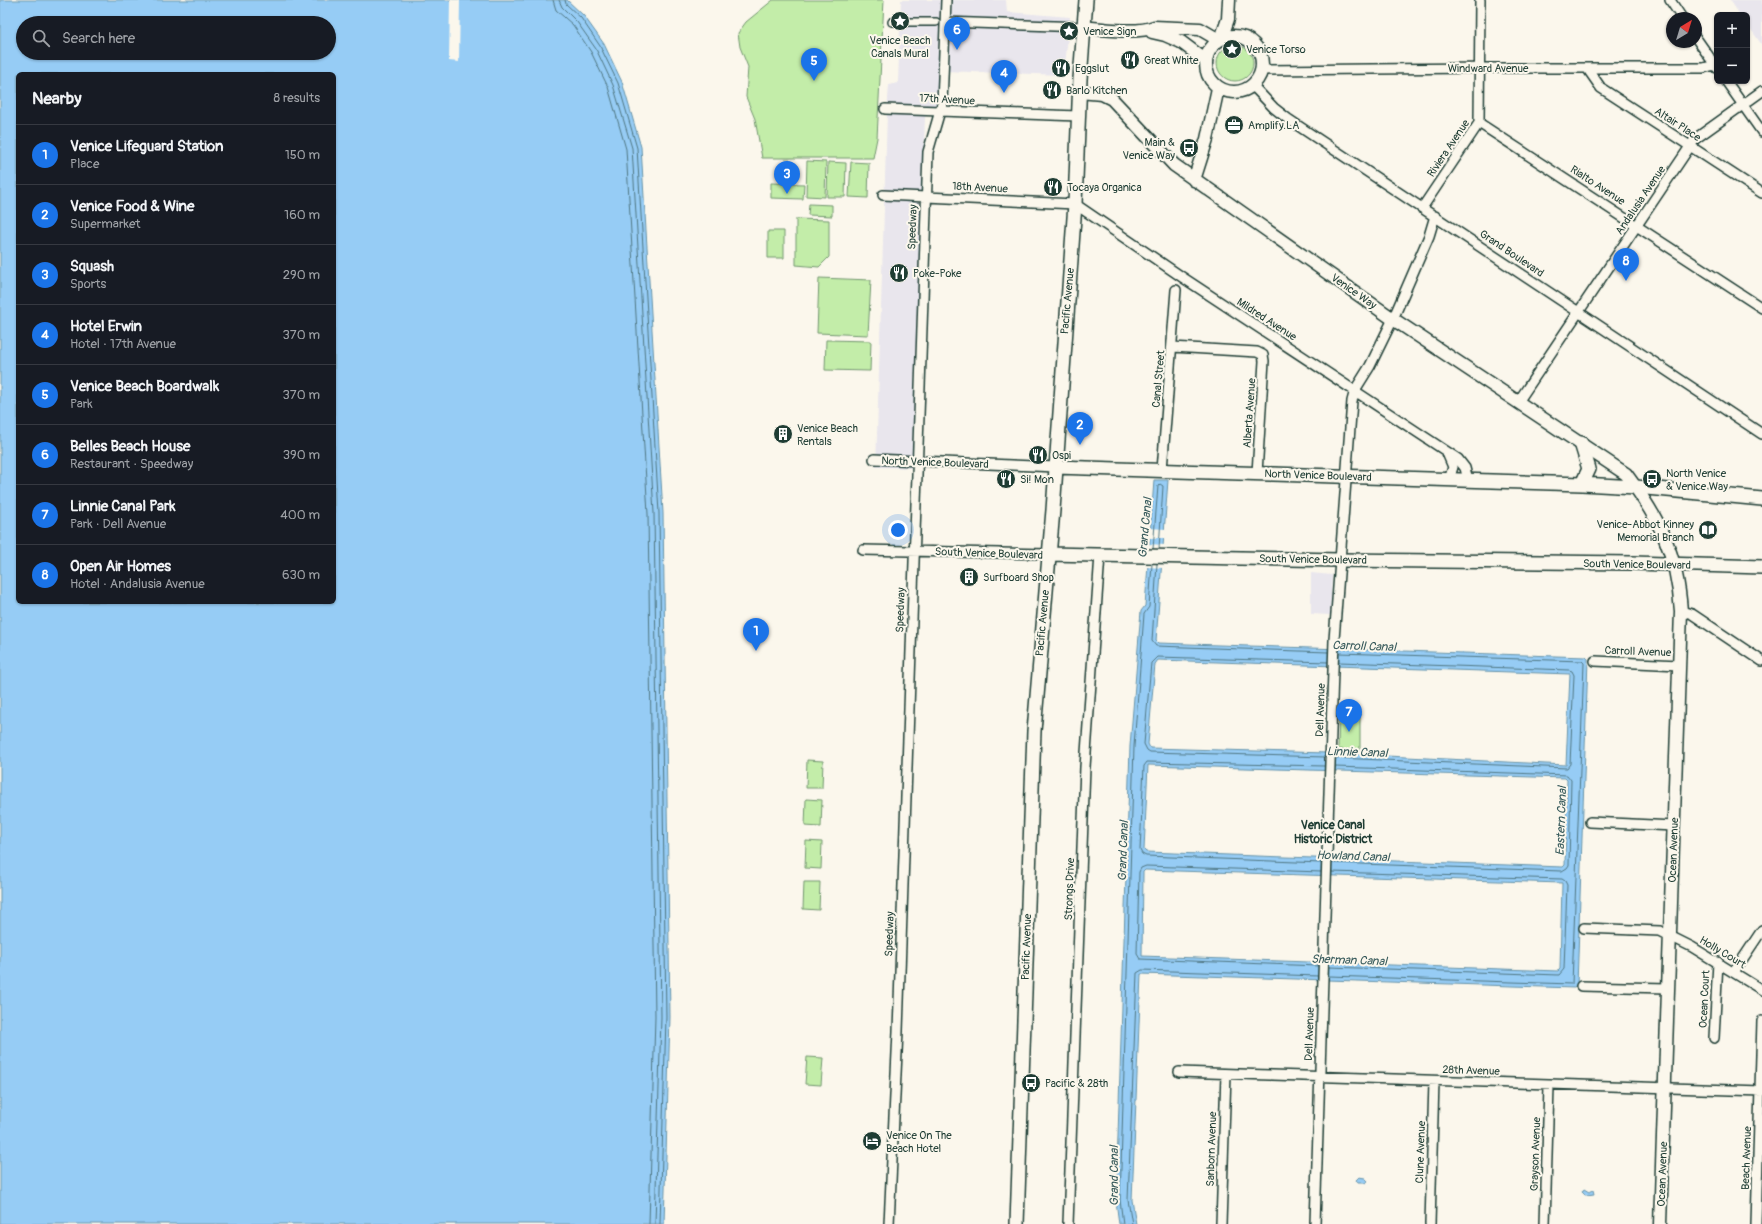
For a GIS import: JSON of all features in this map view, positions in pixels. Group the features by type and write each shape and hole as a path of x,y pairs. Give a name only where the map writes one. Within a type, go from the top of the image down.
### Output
{"main road":[{"name":"Pacific Avenue","path":"1017,1224 1034,731 1056,467 1075,204 1079,92 1086,0"},
{"path":"1581,443 1589,469 1582,484"},
{"name":"North Venice Boulevard","path":"1056,467 1582,484 1636,487 1762,499"},
{"name":"South Venice Boulevard","path":"1048,554 1340,560 1634,563 1761,568"}],"street":[{"name":"Speedway","path":"889,1224 898,1031 928,152 943,97 946,0"},
{"path":"1228,19 1244,38 1255,45 1259,52 1262,70 1252,86 1245,91 1236,93 1227,92 1218,88 1207,74 1206,60 1210,48 1220,39 1228,19 1229,0"},
{"name":"Riviera Avenue","path":"1422,208 1479,123 1480,0"},
{"path":"1670,0 1678,12"},
{"path":"892,22 936,22"},
{"path":"945,22 1148,29 1154,27 1200,29 1220,39 1232,36 1244,38"},
{"path":"1148,29 1154,33 1165,35 1181,42 1206,60"},
{"path":"1702,47 1714,64"},
{"name":"Windward Avenue","path":"1262,70 1714,67"},
{"name":"Altair Place","path":"1587,68 1601,88 1762,193"},
{"path":"1728,84 1762,132"},
{"name":"Grand Boulevard","path":"1252,86 1274,108 1288,119 1762,434"},
{"path":"1194,180 1207,139 1218,88"},
{"name":"Andalusia Avenue","path":"1518,402 1699,134 1762,91"},
{"name":"Venice Way","path":"1079,92 1102,94 1116,102 1168,160 1194,180 1393,319 1626,474 1636,487"},
{"name":"17th Avenue","path":"885,109 1078,116"},
{"name":"Rialto Avenue","path":"1479,123 1762,308"},
{"name":"18th Avenue","path":"883,195 1075,204"},
{"name":"Mildred Avenue","path":"1075,204 1182,277 1447,452 1462,463 1468,480"},
{"path":"1355,390 1370,366 1393,319 1429,236 1435,216"},
{"name":"Canal Street","path":"1162,470 1176,290"},
{"name":"Alberta Avenue","path":"1172,347 1256,352 1263,355 1264,361 1256,473"},
{"name":"Dell Avenue","path":"1315,1224 1334,646 1352,401 1355,390"},
{"path":"1447,452 1453,467 1449,480"},
{"name":"North Venice Boulevard","path":"874,459 1056,467"},
{"name":"Ocean Avenue","path":"1636,487 1666,536 1675,565 1680,592 1681,611 1660,1224"},
{"name":"South Venice Boulevard","path":"863,550 1048,554"},
{"name":"Strongs Drive","path":"1068,1224 1085,767 1100,555"},
{"path":"1681,611 1692,614 1762,661"},
{"name":"Carroll Avenue","path":"1596,661 1679,665"},
{"path":"1590,822 1674,826"},
{"name":"Holly Court","path":"1584,928 1660,931 1718,962 1762,990"},
{"path":"1734,972 1762,930"},
{"name":"Ocean Court","path":"1714,1038 1718,962"},
{"path":"1582,986 1667,988"},
{"name":"Beach Avenue","path":"1756,1224 1762,1021"},
{"name":"28th Avenue","path":"1179,1072 1549,1086 1761,1091"},
{"name":"Sanborn Avenue","path":"1221,1224 1226,1074"},
{"name":"Clune Avenue","path":"1430,1224 1434,1081"},
{"name":"Grayson Avenue","path":"1545,1224 1549,1086"}],"shaded area":[{"path":"901,0 1006,0 1007,12 1070,17 1064,75 942,71 940,104 925,117 912,468 876,467 887,113 889,85 898,83"},
{"path":"1730,0 1762,0 1762,45 1750,28 1750,12 1738,12"},
{"path":"1311,573 1332,575 1330,615 1311,614"}],"green space":[{"path":"773,0 884,0 877,138 873,158 762,158 755,119 746,97 748,67 740,47 738,33 746,22"},
{"path":"1239,45 1248,50 1252,56 1252,70 1248,76 1239,81 1231,81 1222,76 1218,70 1217,59 1222,50 1228,46"},
{"path":"807,161 826,162 825,197 806,196"},
{"path":"828,162 846,163 845,197 827,197"},
{"path":"851,162 869,163 868,198 849,197"},
{"path":"771,183 804,184 803,199 771,198"},
{"path":"809,204 832,205 832,216 808,215"},
{"path":"796,219 829,220 829,257 819,267 796,265"},
{"path":"768,231 784,231 784,258 768,258"},
{"path":"819,278 871,280 868,335 817,333"},
{"path":"826,340 871,341 870,371 825,370"},
{"path":"1339,714 1360,714 1360,751 1338,749"},
{"path":"807,760 823,761 822,788 806,788"},
{"path":"806,799 822,800 821,827 805,826"},
{"path":"806,841 822,842 821,869 805,868"},
{"path":"804,882 820,882 819,910 803,909"},
{"path":"807,1057 823,1058 821,1085 805,1084"}],"water":[{"path":"0,0 567,0 584,16 604,44 622,82 641,147 663,513 670,1017 664,1224 0,1224"},
{"path":"1154,480 1168,480 1156,641 1158,643 1586,657 1588,659 1577,986 1574,988 1141,974 1132,1200 1136,1224 1119,1224 1116,1201 1130,746 1141,611 1145,606","holes":["1158,660 1570,674 1566,765 1327,753 1150,748 1148,744 1155,664","1148,765 1565,778 1567,780 1565,865 1563,867 1146,852 1144,850","1145,870 1562,883 1560,969 1558,971 1142,956 1143,872"]},
{"path":"1359,1177 1365,1178 1368,1181 1365,1183 1358,1183 1356,1180"},
{"path":"1584,1189 1589,1192 1594,1190 1595,1194 1585,1195 1582,1192"}],"pier":[{"path":"450,0 460,0 459,62 449,61"},
{"path":"1149,528 1166,529 1165,538 1148,538"},
{"path":"1148,544 1165,545 1161,597 1162,568 1147,567 1144,595"}],"place":[{"name":"Venice Beach Canals Mural","path":"900,21"},
{"name":"Venice Sign","path":"1069,31"},
{"name":"Venice Torso","path":"1232,49"},
{"name":"Belles Beach House","path":"957,50"},
{"name":"Great White","path":"1130,60"},
{"name":"Eggslut","path":"1061,68"},
{"name":"Venice Beach Boardwalk","path":"814,81"},
{"name":"Barlo Kitchen","path":"1052,90"},
{"name":"Hotel Erwin","path":"1004,93"},
{"name":"Amplify.LA","path":"1234,125"},
{"name":"Main & Venice Way","path":"1189,148"},
{"name":"Tocaya Organica","path":"1053,187"},
{"name":"Squash","path":"787,194"},
{"name":"Poke-Poke","path":"899,273"},
{"name":"Open Air Homes","path":"1626,281"},
{"name":"Venice Beach Rentals","path":"783,434"},
{"name":"Venice Food & Wine","path":"1080,445"},
{"name":"Ospi","path":"1038,455"},
{"name":"Si! Mon","path":"1006,479"},
{"name":"North Venice & Venice Way","path":"1652,479"},
{"name":"Venice-Abbot Kinney Memorial Branch","path":"1708,530"},
{"name":"Surfboard Shop","path":"969,577"},
{"name":"Venice Lifeguard Station","path":"756,651"},
{"name":"Linnie Canal Park","path":"1349,732"},
{"name":"Pacific & 28th","path":"1031,1083"},
{"name":"Venice On The Beach Hotel","path":"872,1141"}],"district":[{"name":"Venice Canal Historic District","path":"1333,832"}],"water label":[{"name":"Grand Canal","path":"1145,528"},
{"name":"Carroll Canal","path":"1364,646"},
{"name":"Linnie Canal","path":"1357,752"},
{"name":"Eastern Canal","path":"1561,821"},
{"name":"Grand Canal","path":"1123,851"},
{"name":"Howland Canal","path":"1353,856"},
{"name":"Sherman Canal","path":"1349,960"},
{"name":"Grand Canal","path":"1114,1176"}]}
